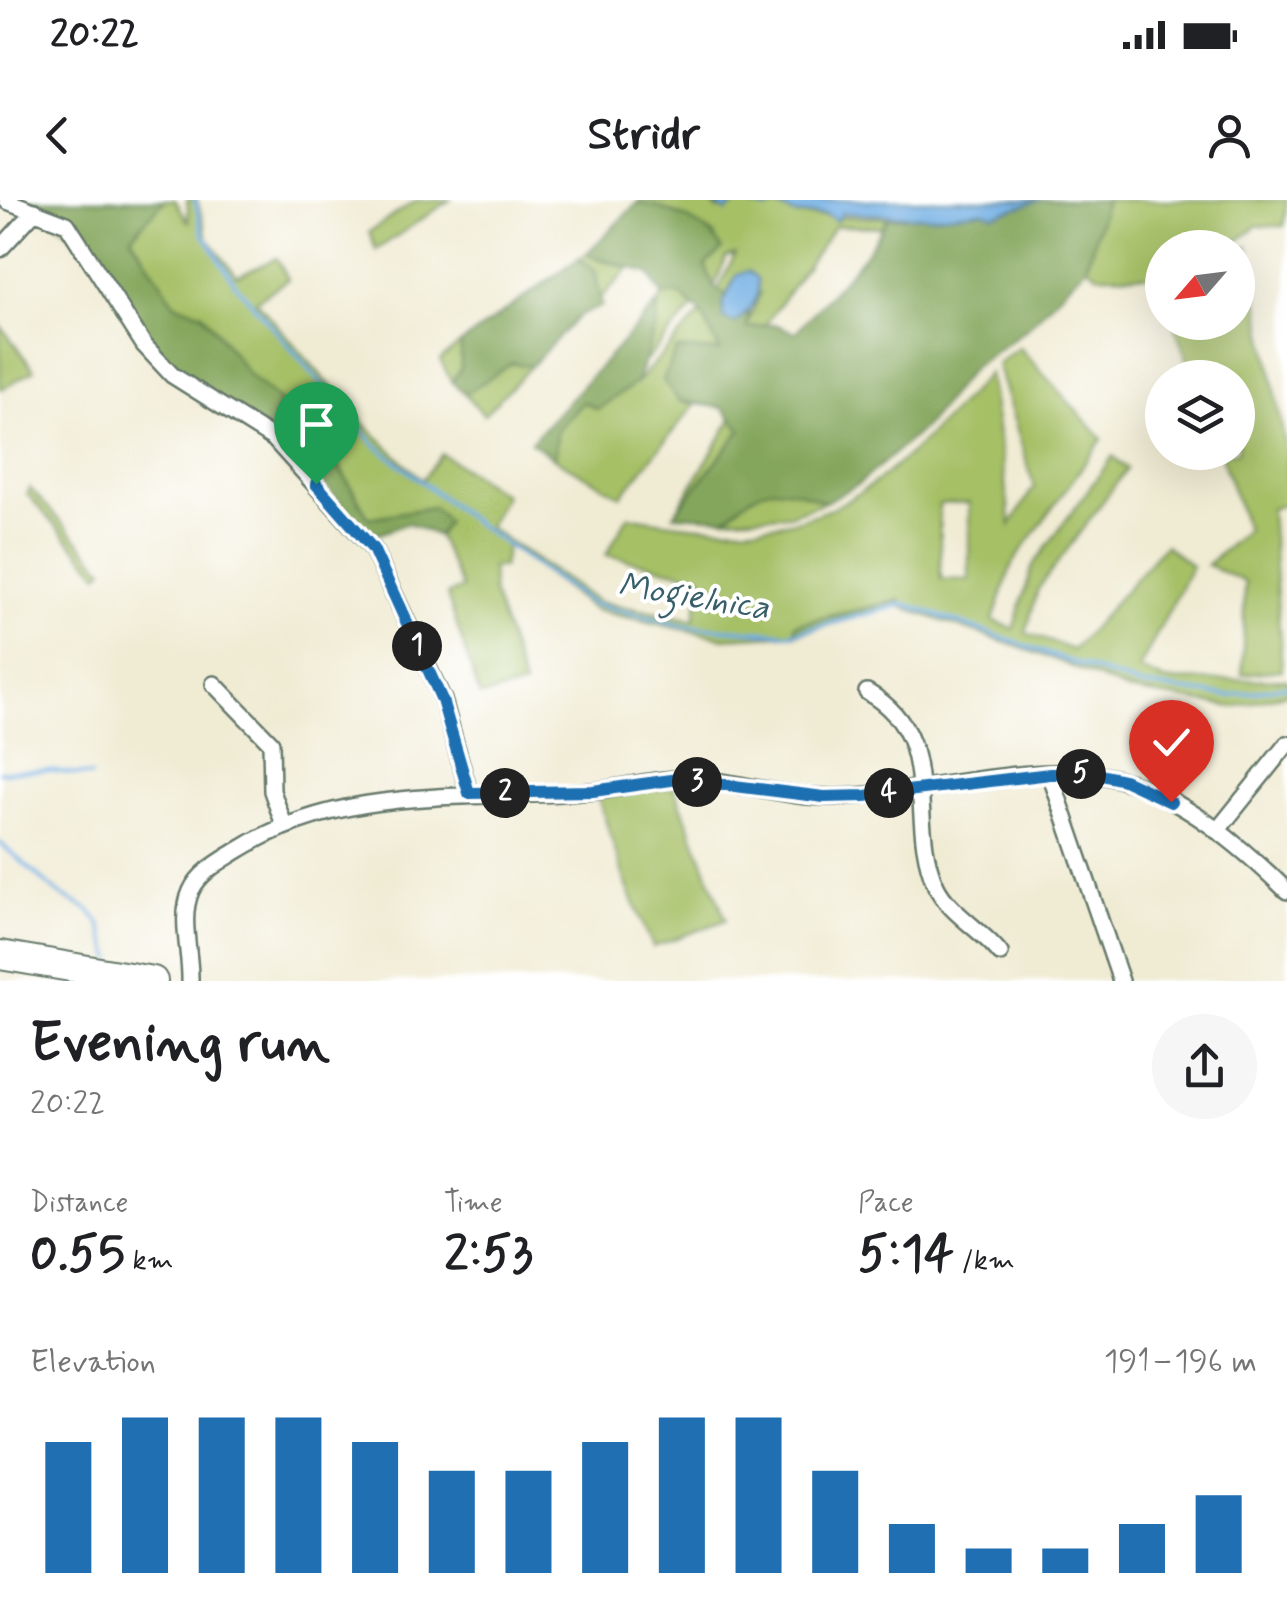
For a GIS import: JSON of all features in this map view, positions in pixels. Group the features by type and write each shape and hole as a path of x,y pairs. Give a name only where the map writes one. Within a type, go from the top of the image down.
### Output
{"highway":[{"path":"0,956 153,981"}],"street":[{"path":"8,201 66,224 113,302 172,375 274,439 373,549 442,700 469,793"},
{"path":"0,249 35,210"},
{"path":"214,684 270,743 272,791 284,826"},
{"path":"867,692 882,701 917,750 922,832 938,890 1000,953"},
{"path":"1217,830 1287,744"},
{"path":"190,981 186,922 191,891 211,868 284,826 350,806 469,793 593,791 678,779 824,797 1050,774 1096,774 1124,780 1217,830 1287,891"},
{"path":"1050,774 1121,981"}],"green space":[{"path":"20,200 165,200 131,237 175,304 202,313 250,376 280,401 273,432 200,391 150,345 84,241"},
{"path":"165,200 175,200 189,223 187,200 197,200 208,239 237,276 277,258 288,279 256,301 363,423 422,480 442,454 505,495 488,527 598,602 694,620 702,577 606,555 628,516 747,527 792,521 833,508 870,486 906,457 989,373 1011,525 1034,486 997,364 1019,347 1102,439 1012,564 993,620 1013,629 1033,565 1113,456 1127,469 1038,589 1026,633 1073,650 1165,545 1192,566 1139,669 1165,681 1287,679 1287,694 1233,707 1127,690 1059,661 899,606 900,601 797,624 795,634 724,638 594,610 507,544 503,567 492,567 493,592 524,686 480,696 447,595 462,588 438,536 446,522 432,507 369,518 339,466 314,473 273,432 279,401 250,376 203,313 175,304 131,236","holes":["969,503 969,580 941,579 939,504"]},
{"path":"417,200 450,200 376,250 369,232"},
{"path":"708,200 718,210 738,202 767,210 775,206 797,215 888,218 882,227 835,226 765,325 746,328 760,293 737,274 726,295 718,290 735,254 726,257 714,288 705,264 715,235 660,207 637,203"},
{"path":"1041,200 1106,200 1086,267 1026,329 972,368 925,427 859,484 825,502 794,491 772,489 751,497 726,518 674,515 741,430 723,408 679,401 663,380 677,349 720,351 701,313 679,294 663,296 648,273 586,254 637,203 686,218 716,240 722,250 705,265 714,287 726,295 723,305 735,323 749,311 747,328 775,324 795,333 865,255 888,218 1002,210"},
{"path":"1106,200 1287,200 1284,226 1256,226 1251,230 1145,230 1145,276 1098,275 1087,267"},
{"path":"586,254 629,269 599,300 595,270 579,258"},
{"path":"579,258 595,270 602,306 579,316 531,366 512,363 465,394 452,382 461,368 461,343"},
{"path":"1255,284 1287,454 1287,504 1271,509 1282,670 1242,674 1245,582 1207,565 1247,530 1226,470 1255,470 1255,360 1187,360 1180,340 1255,340"},
{"path":"679,294 694,307 643,364 658,303 663,296"},
{"path":"658,303 656,327 637,382 598,409 583,402 557,430 555,459 531,442"},
{"path":"701,313 721,351 700,352 679,401 695,404 621,496 555,459 557,430 583,402 598,409 637,382"},
{"path":"0,325 34,370 2,389 0,387"},
{"path":"461,343 461,368 452,382 440,360"},
{"path":"512,363 531,366 484,415 465,394"},
{"path":"732,419 741,430 674,515"},
{"path":"338,466 369,518 433,507 447,522 438,536 408,523 371,537 314,473"},
{"path":"784,485 825,502 789,515 726,518 755,491"},
{"path":"30,488 104,569 99,574 27,494"},
{"path":"901,600 899,606 795,634 796,624"},
{"path":"674,787 726,920 653,947 626,884 598,797"}],"water":[{"path":"708,200 1041,200 994,215 982,211 929,217 843,213 837,221 825,214 797,215 775,206 767,210 738,202 726,212"},
{"path":"748,271 757,278 756,298 735,323 723,318 723,304 737,274"}],"waterway":[{"name":"Mogielnica","path":"195,200 202,232 236,285 374,444 467,517 592,604 686,626 790,634 905,604 1138,685 1229,696 1287,686"},
{"path":"0,772 47,770 91,776"},
{"path":"0,843 59,894 89,910 100,924 112,959"}],"route":[{"path":"316,484 373,549 442,700 469,793 593,791 678,779 824,797 865,796 1050,774 1096,774 1124,780 1171,802"}]}
